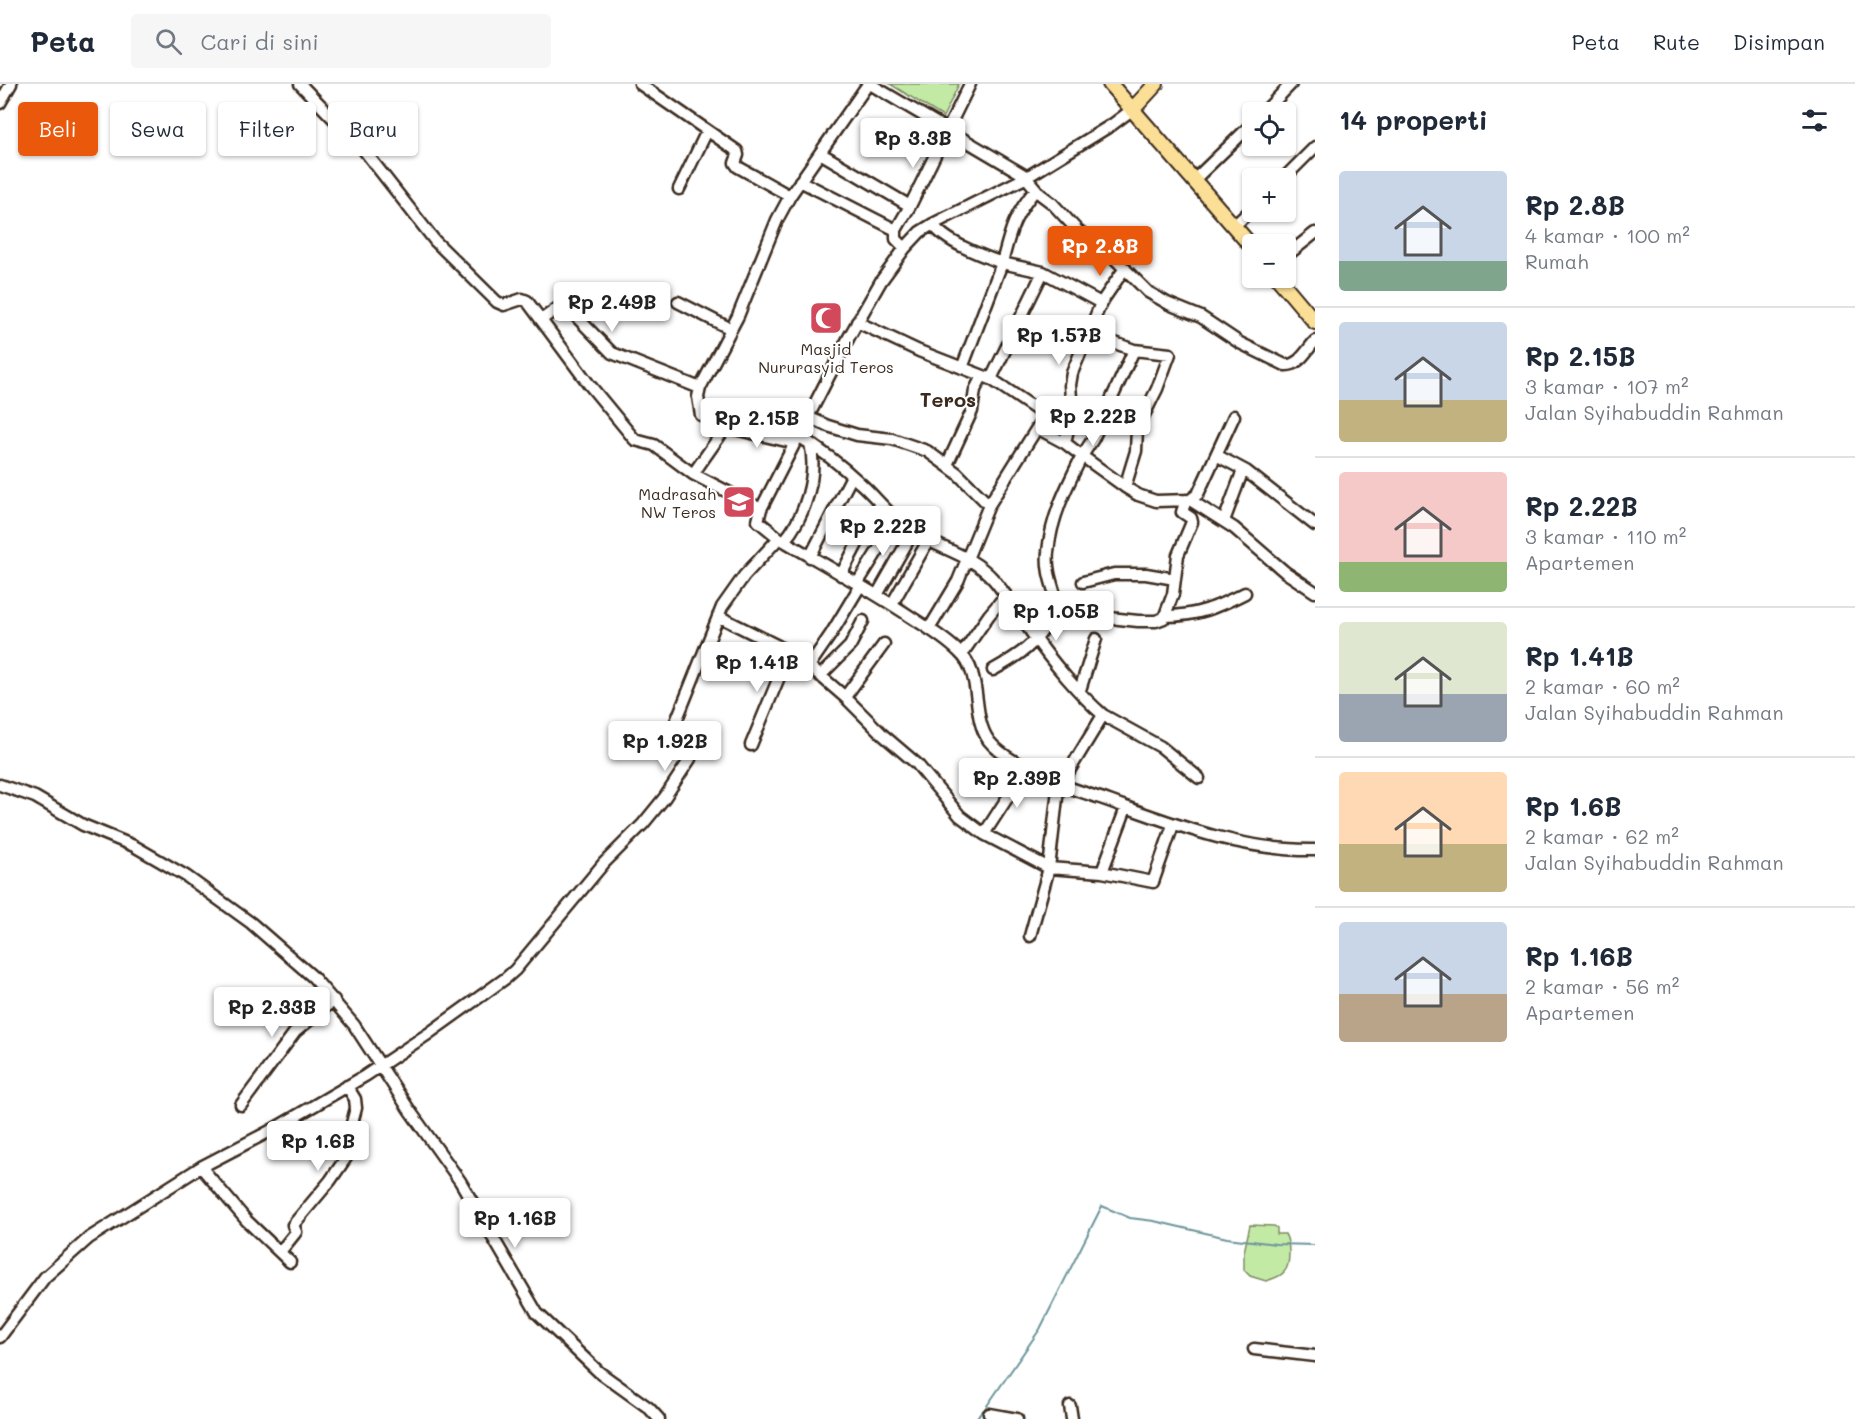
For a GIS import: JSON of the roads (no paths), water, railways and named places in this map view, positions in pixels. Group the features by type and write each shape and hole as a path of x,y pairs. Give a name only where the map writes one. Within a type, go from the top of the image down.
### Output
{"main road":[{"path":"1110,84 1242,235"},
{"path":"1134,110 1156,84"},
{"path":"1286,288 1315,322"}],"street":[{"path":"0,103 11,84"},
{"path":"300,84 363,149 435,241 497,302 504,305 526,300 588,383 635,440 654,445 693,474 761,509"},
{"path":"640,84 737,151 735,165 790,196"},
{"path":"1199,778 1161,747 1103,715 1037,640 993,579 969,558 928,542 913,532 897,520 852,476 810,443 726,427 701,415 698,397 700,388 731,329 777,220 790,196 869,84 948,128 1027,177 1082,235 1125,268 1155,297 1202,317 1240,343 1285,365 1290,366 1297,363 1315,341"},
{"path":"905,248 896,239 896,230 970,84"},
{"path":"1274,102 1291,84"},
{"path":"1134,110 1027,177 933,224 920,232 905,248 881,281 858,322 761,509 758,521 782,540 892,604 962,654 971,669 979,712 988,740 996,749 1026,769 1060,785 1173,825 1239,842 1287,849 1315,850"},
{"path":"680,189 707,131"},
{"path":"1194,180 1242,134"},
{"path":"820,153 910,206"},
{"path":"1296,168 1312,155"},
{"path":"800,181 896,230"},
{"path":"962,368 1002,263 1017,214 1036,189"},
{"path":"1234,226 1242,218"},
{"path":"933,224 938,231 954,241 1002,263 1043,272 1101,303"},
{"path":"1296,248 1315,233"},
{"path":"1065,443 1072,411 1070,385 1072,373 1101,303 1125,268"},
{"path":"947,465 972,411 975,390 987,377 1043,272"},
{"path":"678,302 731,329"},
{"path":"541,320 565,305 612,353 700,388"},
{"path":"858,322 896,341 987,377 1043,414 1043,418 989,505 969,558 929,629"},
{"path":"1088,333 1134,350 1169,354 1170,356 1137,429 1136,451 1125,487"},
{"path":"993,670 1018,656 1037,640 1055,611 1057,602 1047,569 1048,545 1058,509 1134,350"},
{"path":"1037,428 1065,443 1138,495 1156,501 1188,500 1198,494 1234,416"},
{"path":"808,417 857,435 901,441 927,451 947,465 989,505"},
{"path":"693,474 726,427"},
{"path":"0,1337 45,1276 115,1220 201,1167 281,1125 380,1066 515,970 604,863 643,824 665,797 692,755 690,749 675,741 672,733 727,598 744,576 796,525 805,501 813,466 810,443"},
{"path":"1216,454 1243,470 1315,525"},
{"path":"1224,521 1243,470"},
{"path":"810,557 852,476"},
{"path":"1055,611 1080,618 1162,620 1173,594 1178,555 1192,522 1191,518 1182,512 1188,500"},
{"path":"1188,500 1224,521 1285,572 1315,592"},
{"path":"841,575 880,504"},
{"path":"809,666 831,634 897,520"},
{"path":"877,595 913,532"},
{"path":"892,604 928,542"},
{"path":"1083,582 1114,574 1146,574 1175,579"},
{"path":"1165,616 1202,613 1245,593"},
{"path":"962,654 988,615 1006,595"},
{"path":"718,616 789,652 809,666 917,764 960,816 984,834 1048,868 1102,872 1153,883 1173,825"},
{"path":"820,676 849,646 863,621"},
{"path":"1080,690 1096,639"},
{"path":"845,697 884,644"},
{"path":"751,745 789,652"},
{"path":"1030,936 1048,868 1060,785 1103,715"},
{"path":"984,834 1026,769"},
{"path":"0,785 35,797 83,825 135,846 186,876 251,923 294,959 334,1000 354,1025 460,1181 537,1314 599,1372 649,1408 659,1419"},
{"path":"1102,872 1126,808"},
{"path":"241,1105 295,1032 334,1000"},
{"path":"280,1252 296,1232 293,1225 330,1181 354,1146 350,1131 356,1108 355,1099 347,1086"},
{"path":"201,1167 247,1221 290,1262"},
{"path":"1254,1349 1315,1356"},
{"path":"1070,1406 1072,1419"},
{"path":"989,1414 1017,1419"}],"waterway":[{"path":"975,1419 984,1410 1040,1329 1102,1206 1130,1218 1154,1221 1227,1238 1276,1244 1315,1245"}],"place":[{"name":"Masjid Nururasyid Teros","path":"826,318"},
{"name":"Madrasah NW Teros","path":"739,502"}],"district":[{"name":"Teros","path":"948,399"}]}
